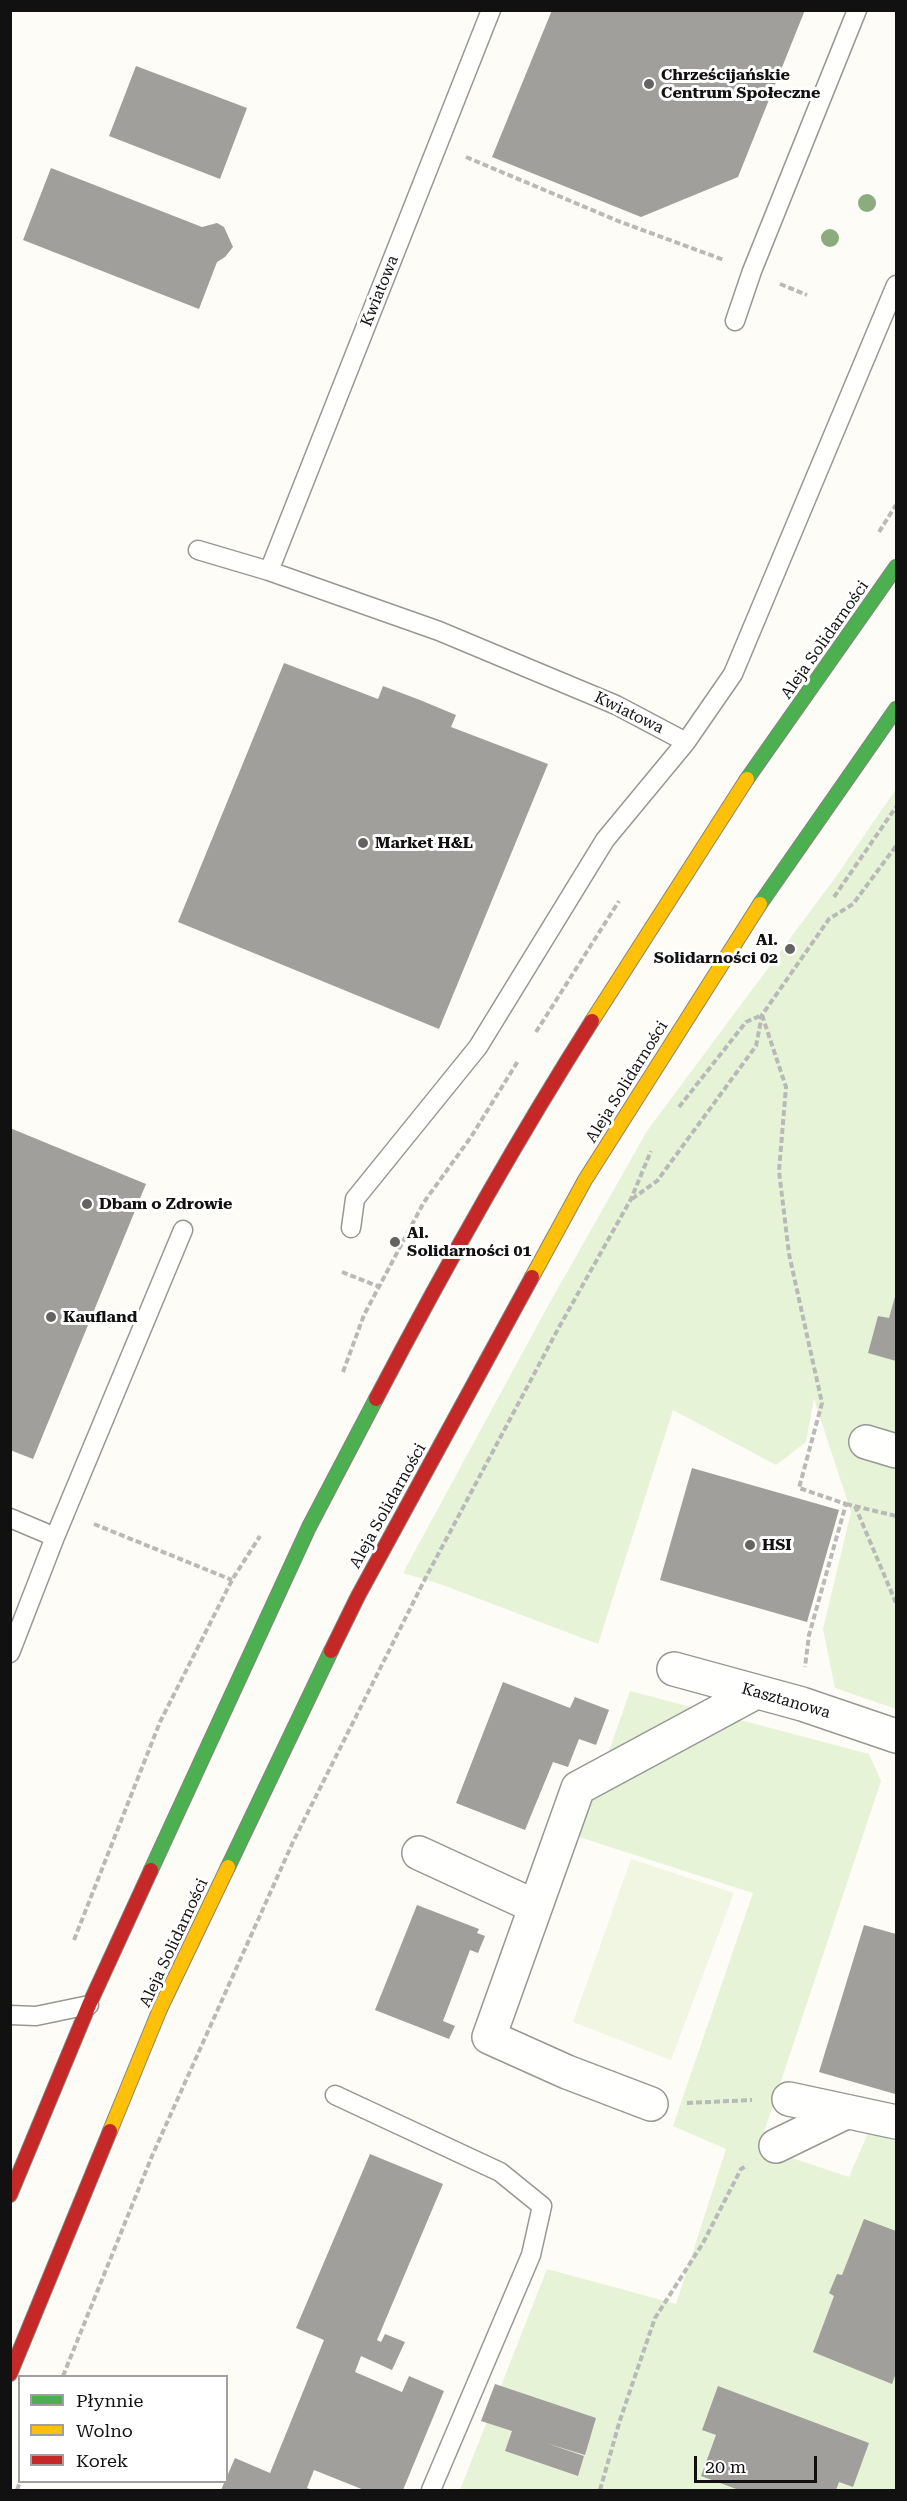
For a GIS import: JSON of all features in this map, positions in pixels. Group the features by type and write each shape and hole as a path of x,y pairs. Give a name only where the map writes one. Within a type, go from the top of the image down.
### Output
{"main road":[{"name":"Aleja Solidarności","path":"10,2195 89,2005 309,1527 417,1320 555,1079 726,809 897,567"},
{"name":"Aleja Solidarności","path":"10,2374 160,2009 358,1596 585,1180 779,873 897,709"}],"street":[{"path":"866,1442 897,1451"},
{"name":"Kasztanowa","path":"674,1669 802,1704 897,1736"},
{"path":"651,2104 567,2072 489,2037 578,1788 756,1692"},
{"path":"419,1852 534,1906"},
{"path":"789,2099 897,2122"},
{"path":"776,2146 846,2112"}],"lane":[{"name":"Kwiatowa","path":"269,571 491,10"},
{"path":"735,321 752,271 857,10"},
{"path":"351,1228 355,1199 477,1047 605,840 686,742 733,674 897,285"},
{"name":"Kwiatowa","path":"198,550 269,571 460,640 616,705 686,742"},
{"path":"10,1653 55,1537 183,1230"},
{"path":"10,1518 55,1537"},
{"path":"10,2015 36,2016 89,2005"},
{"path":"335,2095 500,2172 542,2206 531,2255 431,2490"}],"path":[{"path":"437,145 618,221 752,271 807,295"},
{"path":"834,897 897,807"},
{"path":"631,1199 657,1181 756,1046 762,1015 830,919 854,904 897,846"},
{"path":"673,1115 746,1022 762,1015"},
{"path":"762,1015 786,1087 779,1171 789,1254 822,1403 799,1488 846,1504 897,1516"},
{"path":"63,2375 157,2145 293,1842 425,1579 558,1329 631,1199 654,1144"},
{"path":"342,1272 381,1287"},
{"path":"342,1376 350,1357"},
{"path":"802,1704 808,1635 846,1504"},
{"path":"855,1506 897,1603"},
{"path":"66,1513 232,1580"},
{"path":"71,1947 160,1722 232,1580 264,1530"},
{"path":"651,2104 789,2099"},
{"path":"600,2490 620,2420 655,2318 703,2243 741,2169 776,2146"}],"green space":[{"path":"896,789 896,1709 835,1688 823,1629 851,1512 814,1399 806,1442 776,1465 673,1410 598,1644 440,1584 403,1573 549,1304 647,1131 835,878"},
{"path":"630,1691 869,1754 881,1781 759,2147 849,2177 868,2133 896,2141 896,2490 460,2490 547,2269 676,2304 726,2149 673,2126 753,1893 579,1837"},
{"path":"631,1859 734,1893 671,2060 573,2022"}],"building":[{"name":"Chrześcijańskie Centrum Społeczne","path":"552,10 805,10 738,177 641,217 492,157"},
{"path":"136,66 247,108 220,179 109,136"},
{"path":"51,168 202,227 217,223 224,227 233,247 225,257 217,262 199,309 23,240"},
{"name":"Market H&L","path":"284,663 378,699 383,686 420,700 456,715 451,727 548,764 439,1029 178,922"},
{"name":"Kaufland","path":"10,1128 146,1184 33,1459 10,1450"},
{"path":"896,1293 896,1361 868,1353 878,1316 889,1318"},
{"name":"HSI","path":"692,1468 839,1510 807,1622 660,1580"},
{"path":"503,1682 570,1708 575,1697 609,1710 596,1745 579,1739 568,1767 553,1762 525,1830 456,1803"},
{"path":"417,1905 479,1929 477,1933 485,1936 478,1953 470,1950 443,2021 455,2026 449,2039 375,2010"},
{"path":"864,1925 896,1934 895,2094 819,2072"},
{"path":"370,2154 443,2184 377,2340 381,2342 385,2334 405,2342 392,2370 361,2356 355,2372 402,2392 409,2376 444,2391 403,2490 364,2490 314,2470 307,2488 313,2490 221,2490 224,2483 228,2483 228,2474 235,2458 270,2473 324,2340 296,2328"},
{"path":"864,2219 896,2231 896,2373 892,2384 813,2352 834,2296 829,2293 837,2274 842,2275"},
{"path":"495,2384 596,2418 585,2455 546,2443 584,2456 578,2476 505,2451 512,2431 481,2421"},
{"path":"718,2386 869,2443 853,2487 839,2482 836,2490 739,2490 701,2476 716,2435 702,2430"}],"traffic: fast":[{"path":"747,779 896,567"},
{"path":"760,904 896,709"},
{"path":"151,1870 309,1527 376,1399"},
{"path":"228,1867 331,1651"}],"traffic: slow":[{"path":"592,1021 747,779"},
{"path":"532,1277 585,1180 760,904"},
{"path":"110,2131 160,2009 228,1867"}],"traffic: jam":[{"path":"376,1399 480,1208 592,1021"},
{"path":"331,1651 358,1596 532,1277"},
{"path":"10,2195 89,2005 151,1870"},
{"path":"10,2374 110,2131"}],"place":[{"name":"Chrześcijańskie Centrum Społeczne","path":"649,84"},
{"name":"Market H&L","path":"363,843"},
{"name":"Al. Solidarności 02","path":"790,949"},
{"name":"Dbam o Zdrowie","path":"87,1204"},
{"name":"Al. Solidarności 01","path":"395,1242"},
{"name":"Kaufland","path":"51,1317"},
{"name":"HSI","path":"750,1545"}]}
